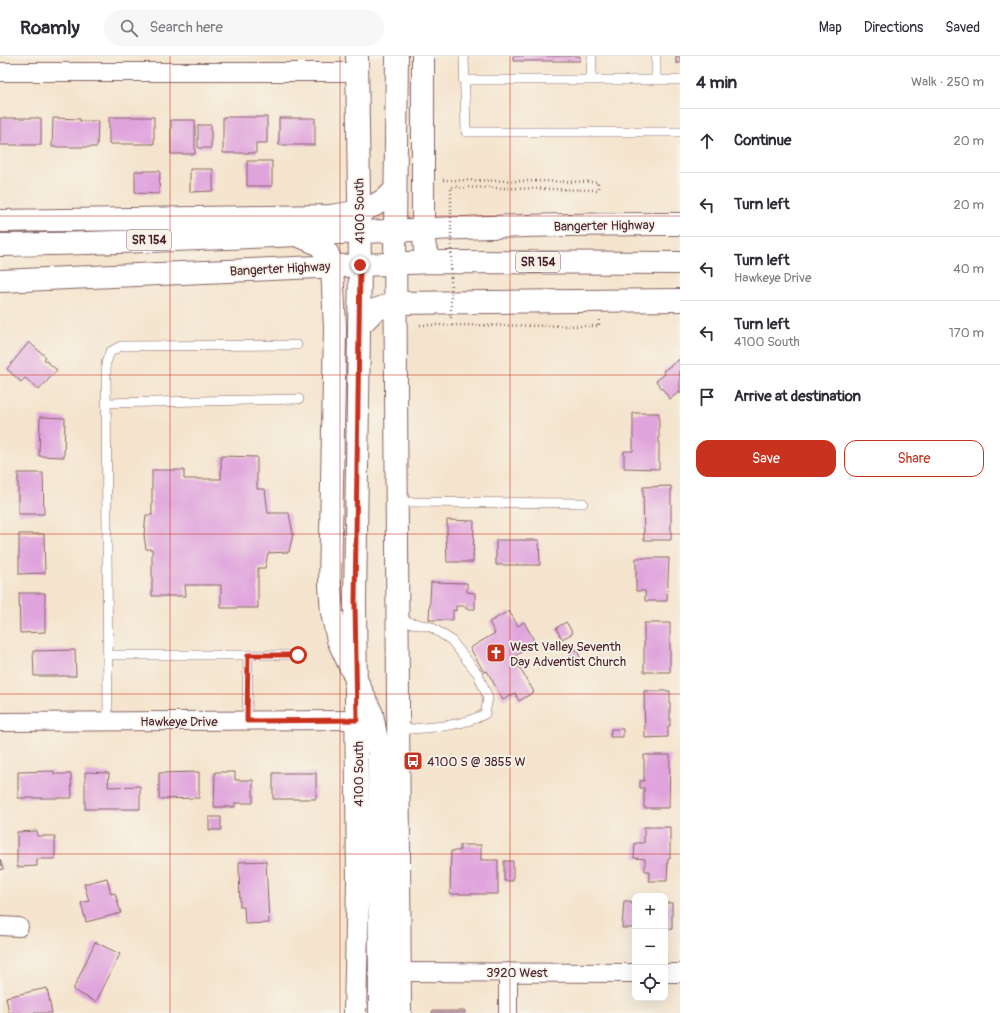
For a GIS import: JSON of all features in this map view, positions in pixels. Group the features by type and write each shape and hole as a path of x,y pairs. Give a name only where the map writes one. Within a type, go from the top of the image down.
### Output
{"main road":[{"path":"397,56 395,303 400,1013"},
{"path":"423,56 423,230 424,249 432,262"},
{"name":"4100 South","path":"355,1013 358,927 355,602 360,325 357,64"},
{"path":"0,220 330,216 359,222 395,190"},
{"name":"Bangerter Highway","path":"0,244 63,244 297,234 359,222 395,231 680,224"},
{"path":"297,234 318,244 328,254 332,266 335,328 330,585 332,613 338,640 372,714 379,752 380,1013"},
{"name":"Bangerter Highway","path":"0,281 432,262 680,263"},
{"path":"360,325 375,310 395,303 680,300"}],"street":[{"path":"0,72 357,64"},
{"name":"Hawkeye Drive","path":"0,722 357,720"},
{"path":"0,926 19,927"},
{"name":"3920 West","path":"399,972 632,973"},
{"path":"508,972 508,1013"},
{"path":"668,973 680,973"}],"lane":[{"path":"464,56 463,80 466,132 680,132"},
{"path":"592,56 592,80"},
{"path":"656,56 656,80"},
{"path":"463,80 680,80"},
{"path":"108,721 106,364 110,352 121,346 297,345"},
{"path":"106,403 299,399"},
{"path":"397,502 583,503"},
{"path":"398,620 431,627 452,640 478,674 488,698 485,714 469,722 448,726 399,730"},
{"path":"108,655 298,655"},
{"path":"247,721 248,655"}],"path":[{"path":"439,180 598,182 598,190 451,187 451,318"}],"building":[{"path":"513,56 580,56 580,61 513,61"},
{"path":"676,56 680,56 680,63 676,63"},
{"path":"109,117 154,117 154,144 109,144"},
{"path":"223,117 267,117 267,143 256,143 256,153 223,153"},
{"path":"0,118 41,118 41,145 0,145"},
{"path":"53,118 98,121 97,147 52,147"},
{"path":"279,118 315,118 315,145 279,145"},
{"path":"171,120 195,120 195,154 171,154"},
{"path":"198,125 211,125 211,148 198,148"},
{"path":"247,161 272,161 272,186 247,186"},
{"path":"190,169 213,169 213,191 190,192"},
{"path":"135,171 160,171 159,194 135,193"},
{"path":"29,342 46,357 44,359 57,370 39,390 25,378 21,382 7,369"},
{"path":"680,359 680,394 679,392 670,399 656,381 665,374 663,371"},
{"path":"633,413 659,413 659,469 624,468 624,451 633,451"},
{"path":"40,417 65,418 64,457 39,456"},
{"path":"221,456 257,457 257,489 265,489 268,513 289,513 293,534 289,552 268,553 265,568 258,568 258,608 221,608 221,585 185,585 186,596 152,596 152,549 146,549 144,535 146,515 152,515 152,470 184,470 184,479 221,479"},
{"path":"18,473 43,473 44,514 18,514"},
{"path":"671,486 671,540 644,540 643,487"},
{"path":"447,520 474,521 473,562 447,562"},
{"path":"19,534 44,534 45,573 19,574"},
{"path":"496,540 539,540 540,565 496,565"},
{"path":"636,558 669,558 667,601 645,601 645,591 636,591"},
{"path":"431,582 467,583 467,592 475,593 475,609 466,609 466,606 456,606 456,611 453,610 453,620 429,620"},
{"path":"19,593 45,593 45,632 20,633"},
{"name":"West Valley Seventh Day Adventist Church","path":"509,611 518,626 524,622 536,644 513,657 534,692 519,701 515,693 503,700 487,671 484,672 470,648 495,633 489,622"},
{"path":"566,622 573,633 562,639 556,628"},
{"path":"644,623 670,623 670,672 644,672"},
{"path":"576,649 581,659 575,663 569,653"},
{"path":"75,650 76,676 34,676 33,651"},
{"path":"644,691 670,691 670,726 668,726 668,737 645,738"},
{"path":"611,729 623,729 623,737 610,737"},
{"path":"644,755 670,755 669,808 644,808 644,788 640,788 640,781 644,781"},
{"path":"54,771 54,774 71,774 72,798 18,798 18,772"},
{"path":"85,772 109,773 108,787 140,786 140,809 85,809"},
{"path":"199,772 199,798 159,799 159,773"},
{"path":"215,772 235,772 235,780 253,780 253,803 235,803 235,807 214,807"},
{"path":"273,773 316,773 316,799 273,799"},
{"path":"209,817 221,817 221,830 209,830"},
{"path":"644,827 670,827 670,859 668,859 667,881 649,881 649,871 645,871 645,859 634,858 635,843 644,843"},
{"path":"37,831 37,836 55,836 55,859 37,859 37,866 17,867 17,832"},
{"path":"460,845 481,845 481,860 498,860 498,894 450,894 451,851 460,851"},
{"path":"0,859 3,869 0,870"},
{"path":"266,861 269,923 245,924 244,907 240,907 239,862"},
{"path":"504,861 513,861 513,881 504,881"},
{"path":"107,878 111,894 115,893 121,913 86,922 81,903 89,901 84,884"},
{"path":"624,901 631,901 632,928 622,928"},
{"path":"668,903 672,903 672,929 668,929"},
{"path":"95,942 120,954 96,1002 73,990"},
{"path":"47,988 52,1013 9,1013 6,997"},
{"path":"432,1011 465,1011 465,1013 432,1013"}],"place":[{"name":"West Valley Seventh Day Adventist Church","path":"496,653"},
{"name":"4100 S @ 3855 W","path":"413,761"}],"route":[{"path":"298,655 248,655 247,721 357,720 355,602 360,265"}]}
